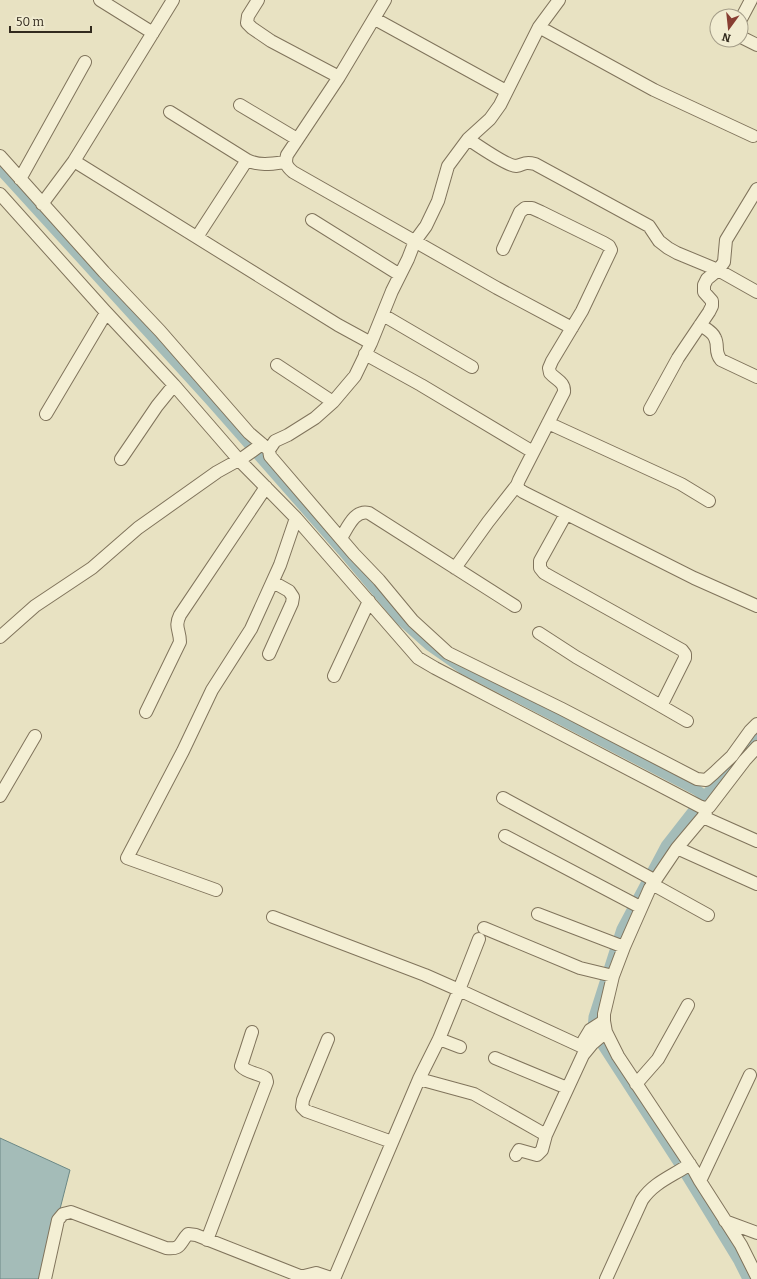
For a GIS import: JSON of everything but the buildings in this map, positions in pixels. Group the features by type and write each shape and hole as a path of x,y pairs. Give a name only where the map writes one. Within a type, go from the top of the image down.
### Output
{"street":[{"path":"100,0 153,33"},
{"path":"42,204 74,161 173,0"},
{"path":"258,0 248,16 247,23 252,28 271,41 339,77"},
{"path":"385,0 339,77 286,155 285,162 287,167 292,172 497,288 572,328"},
{"path":"0,637 35,606 88,571 138,528 217,472 288,435 315,418 333,402 355,376 371,343 415,241 426,226 438,201 448,166 468,139 490,119 500,105 539,27 559,0"},
{"path":"375,19 506,91"},
{"path":"539,27 654,90 752,136"},
{"path":"20,179 85,62"},
{"path":"240,105 297,139"},
{"path":"170,112 247,160 254,163 263,164 285,162"},
{"path":"468,139 508,164 517,166 528,162 535,164 649,226 659,241 676,253 718,270 757,292"},
{"path":"0,156 42,204 160,331 294,482 354,554 379,580 413,621 448,653 562,709 697,779 706,780 714,774 732,756 750,731 757,724"},
{"path":"197,237 247,160"},
{"path":"74,161 338,325 371,343"},
{"path":"650,409 678,358 712,306 712,301 704,292 704,285 707,279 718,270 724,262 726,240 757,189"},
{"path":"0,194 106,313 296,518 418,658 701,809 757,841"},
{"path":"455,568 517,485 561,399 564,387 561,382 554,378 550,373 549,368 582,311 611,250 609,246 532,208 525,208 520,212 503,249"},
{"path":"312,220 400,275"},
{"path":"46,414 106,313"},
{"path":"383,315 472,367"},
{"path":"700,325 715,336 717,355 721,360 757,377"},
{"path":"365,354 422,385 533,452"},
{"path":"277,365 333,402"},
{"path":"121,459 157,406 174,385"},
{"path":"548,423 682,484 709,501"},
{"path":"517,485 519,489 524,492 566,514 694,578 757,606"},
{"path":"146,712 180,642 180,636 176,627 180,615 266,487"},
{"path":"341,538 358,513 369,513 515,606"},
{"path":"566,514 540,561 540,568 544,573 682,650 685,654 684,662 661,706"},
{"path":"216,890 127,858 183,750 212,690 251,629 280,565 296,518"},
{"path":"269,654 292,603 293,597 289,591 273,582"},
{"path":"334,676 369,602"},
{"path":"539,634 687,721"},
{"path":"0,796 35,736"},
{"path":"757,748 701,809 677,848 651,879 636,905 618,944 608,975 604,1014 604,1029 618,1056 636,1084 684,1168 700,1181 741,1245 757,1277"},
{"path":"503,798 651,879 708,915"},
{"path":"505,836 636,905"},
{"path":"677,848 757,884"},
{"path":"538,914 618,944"},
{"path":"273,917 425,975 589,1046"},
{"path":"45,1279 58,1220 64,1214 71,1212 166,1248 174,1250 180,1246 188,1234 196,1235 300,1276 316,1273 334,1279 482,934 580,968 608,975"},
{"path":"636,1084 658,1059 688,1006"},
{"path":"589,1046 584,1040 590,1030 604,1029"},
{"path":"207,1240 266,1082 266,1078 240,1066 252,1032"},
{"path":"328,1039 303,1100 302,1107 306,1111 392,1142"},
{"path":"438,1039 460,1047"},
{"path":"516,1155 519,1150 537,1155 542,1150 546,1135 567,1088 589,1046"},
{"path":"495,1058 567,1088"},
{"path":"700,1181 750,1075"},
{"path":"419,1080 474,1094 546,1135"},
{"path":"606,1279 642,1200 648,1191 655,1185 684,1168"},
{"path":"725,1221 757,1233"}],"water":[{"path":"0,1138 70,1170 42,1279 0,1279"}],"waterway":[{"path":"0,169 211,401 342,550 400,619 429,645 462,668 695,789 705,796"},
{"path":"748,1279 739,1261 679,1163 593,1030 594,1017 622,929 666,846 705,796 757,739"}]}
